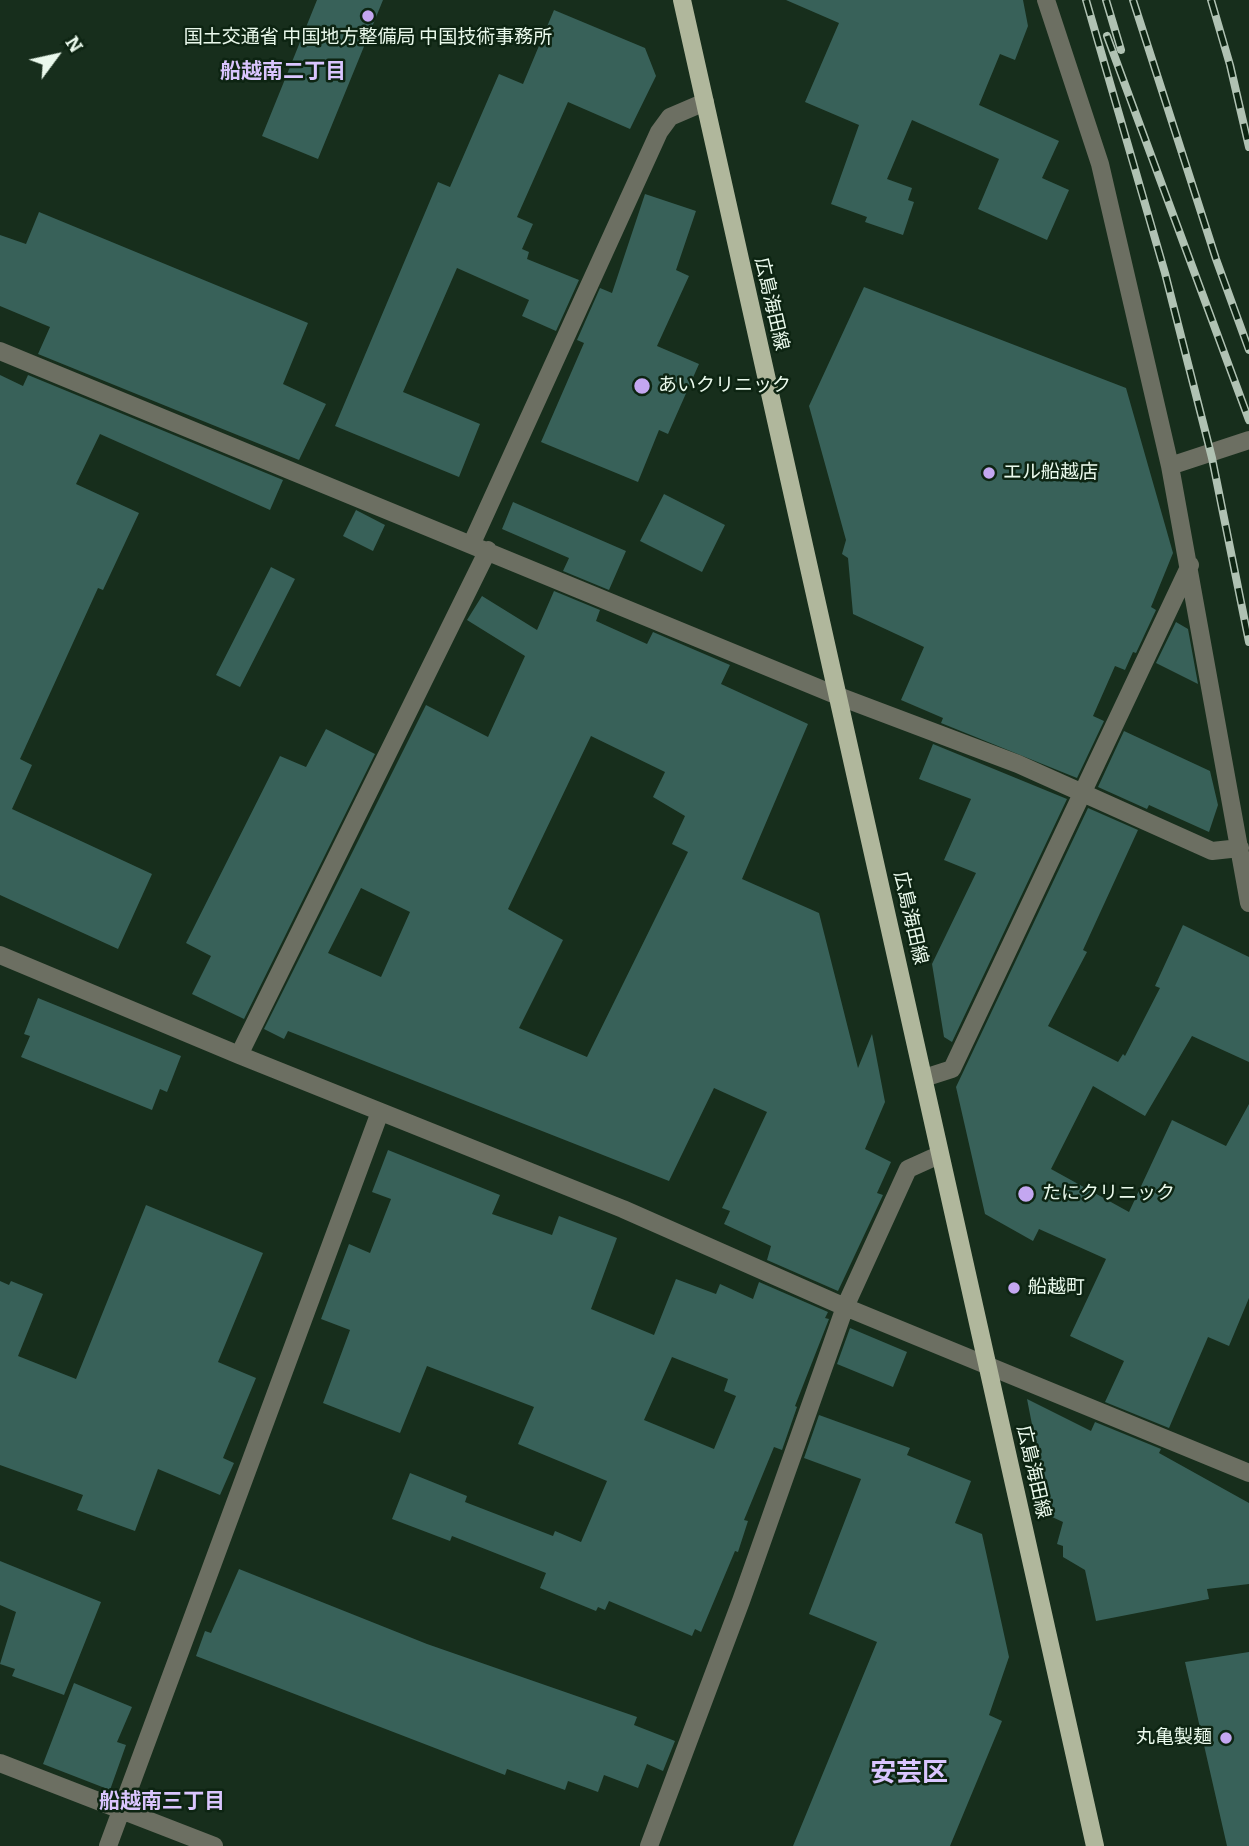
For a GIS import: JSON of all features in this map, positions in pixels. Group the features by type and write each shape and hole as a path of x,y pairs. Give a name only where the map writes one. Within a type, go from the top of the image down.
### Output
{"main road":[{"name":"広島海田線","path":"682,0 1095,1846"}],"street":[{"path":"1046,0 1100,164 1170,466 1249,903"},
{"path":"239,1055 480,546 659,132 670,117 705,102"},
{"path":"0,351 838,695 1018,764 1212,851 1240,848"},
{"path":"1170,466 1249,440"},
{"path":"924,1078 952,1069 1190,565"},
{"path":"0,955 239,1055 623,1209 845,1307 1249,1474"},
{"path":"108,1846 380,1112"},
{"path":"649,1846 741,1601 845,1307 908,1169 939,1155"},
{"path":"0,1763 214,1846"}],"building":[{"path":"317,0 383,0 318,159 262,136"},
{"path":"786,0 1023,0 1028,26 1015,60 1000,54 979,105 1059,141 1042,178 1069,190 1047,240 978,209 999,159 912,120 887,179 912,188 908,200 914,202 903,235 865,222 867,217 831,204 859,125 805,102 839,23"},
{"path":"554,10 645,48 656,76 630,129 568,102 517,217 533,224 522,249 529,252 527,259 579,280 556,331 522,316 529,300 457,268 403,392 480,424 459,477 335,426 438,182 450,187 499,74 523,84"},
{"path":"645,194 696,211 676,270 689,276 657,346 699,364 668,434 659,430 638,482 541,442 584,343 577,340 600,288 612,293"},
{"path":"39,212 308,323 283,384 326,404 299,460 38,354 50,327 0,306 0,235 26,244"},
{"name":"エル船越店","path":"864,287 1126,388 1173,553 1151,607 1156,610 1136,653 1133,652 1125,670 1115,666 1093,716 1104,721 1077,778 941,723 943,718 901,700 924,647 853,614 848,558 842,554 846,540 809,406"},
{"path":"0,375 23,386 28,375 283,480 270,510 100,434 76,484 139,513 103,590 98,588 20,759 32,765 12,809 152,874 118,949 0,895"},
{"path":"664,494 725,525 702,572 640,541"},
{"path":"513,502 626,551 609,590 563,571 569,558 502,529"},
{"path":"356,510 385,525 373,551 343,536"},
{"path":"271,567 295,579 240,687 216,675"},
{"path":"554,591 600,610 596,621 647,644 653,632 730,665 721,684 808,724 742,879 819,913 858,1068 872,1034 885,1102 865,1149 891,1162 877,1193 883,1195 838,1291 767,1260 771,1246 724,1224 730,1211 722,1208 767,1112 714,1088 669,1181 288,1031 284,1039 264,1029 426,705 488,737 525,656 467,620 482,596 537,630","holes":["591,736 665,772 653,797 685,816 672,844 688,852 587,1057 519,1028 563,940 508,909","361,888 410,912 381,977 328,953"]},
{"path":"1176,622 1188,629 1198,684 1156,663"},
{"path":"326,729 375,754 244,1019 192,994 211,956 186,943 280,756 306,767"},
{"path":"1124,731 1210,771 1218,805 1209,832 1149,805 1147,809 1098,787"},
{"path":"933,744 1067,799 952,1042 944,1037 932,964 976,873 944,860 971,799 919,779"},
{"path":"1088,808 1138,830 1083,950 1087,952 1048,1026 1118,1062 1123,1054 1125,1056 1160,988 1155,986 1183,925 1249,957 1249,1062 1192,1036 1145,1116 1093,1086 1051,1169 1129,1212 1172,1120 1226,1146 1249,1104 1249,1298 1229,1346 1208,1337 1169,1428 1105,1402 1124,1361 1070,1336 1106,1259 1039,1229 1033,1241 985,1214 956,1087"},
{"path":"38,998 181,1056 167,1092 160,1089 152,1110 21,1057 30,1036 24,1034"},
{"path":"388,1150 500,1195 492,1214 552,1235 559,1216 617,1238 591,1309 654,1335 676,1279 716,1294 720,1284 753,1299 759,1282 828,1312 825,1318 829,1319 795,1406 797,1407 782,1450 774,1447 744,1520 748,1521 738,1552 735,1551 701,1632 695,1629 692,1636 609,1601 605,1610 598,1607 596,1611 540,1588 546,1573 452,1536 450,1541 392,1519 410,1473 467,1496 465,1502 553,1536 555,1531 581,1542 607,1481 518,1444 534,1407 427,1366 400,1433 323,1403 350,1330 321,1319 349,1244 370,1253 391,1199 372,1192","holes":["672,1357 728,1379 724,1391 736,1396 714,1449 644,1420"]},
{"path":"146,1205 263,1253 218,1362 256,1378 223,1458 234,1463 220,1495 158,1469 135,1531 77,1510 83,1495 0,1465 0,1281 9,1285 11,1281 43,1294 18,1356 76,1379"},
{"path":"850,1328 907,1352 893,1387 837,1364"},
{"path":"1027,1399 1091,1431 1095,1422 1161,1449 1159,1453 1249,1503 1249,1584 1207,1589 1209,1599 1096,1621 1085,1570 1063,1557 1063,1546 1057,1544 1063,1522 1050,1516"},
{"path":"819,1415 910,1448 907,1455 971,1481 955,1523 982,1534 1009,1657 989,1715 1002,1721 950,1846 793,1846 877,1642 809,1614 861,1479 804,1458"},
{"path":"0,1561 101,1602 64,1695 12,1676 15,1669 0,1664 16,1612 0,1605"},
{"path":"239,1569 427,1644 637,1717 634,1725 675,1741 663,1771 647,1764 638,1788 604,1775 598,1792 568,1781 565,1790 507,1769 505,1775 196,1656 205,1631 211,1633"},
{"name":"丸亀製麺","path":"1249,1652 1249,1846 1227,1846 1185,1662"},
{"path":"74,1683 132,1707 117,1742 126,1745 110,1790 43,1764"}],"railway":[{"path":"1086,0 1165,273 1212,458 1249,642"},
{"path":"1106,0 1121,50"},
{"path":"1133,0 1216,259 1249,350"},
{"path":"1211,0 1230,65 1249,147"},
{"path":"1107,36 1249,420"}],"place":[{"name":"国土交通省 中国地方整備局 中国技術事務所","path":"368,16"},
{"name":"あいクリニック","path":"642,386"},
{"name":"エル船越店","path":"989,473"},
{"name":"たにクリニック","path":"1026,1194"},
{"name":"船越町","path":"1014,1288"},
{"name":"丸亀製麺","path":"1226,1738"}],"district":[{"name":"船越南二丁目","path":"283,72"},
{"name":"安芸区","path":"909,1774"},
{"name":"船越南三丁目","path":"162,1802"}]}
